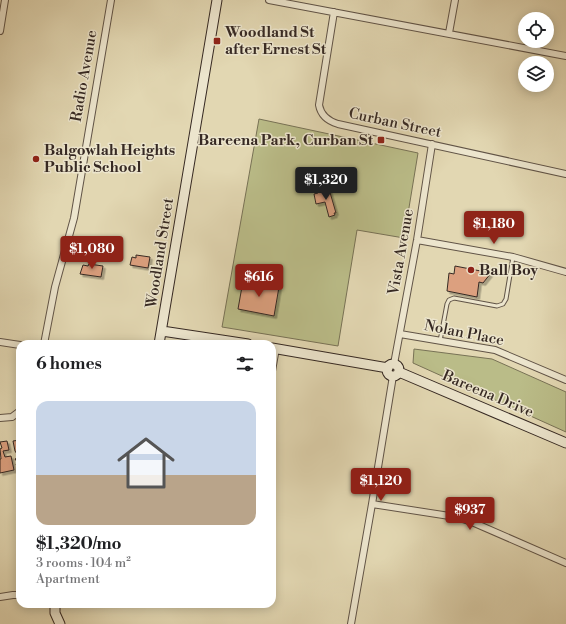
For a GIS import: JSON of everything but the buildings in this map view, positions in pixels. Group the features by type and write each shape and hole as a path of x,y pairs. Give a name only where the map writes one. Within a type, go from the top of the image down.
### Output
{"street":[{"path":"0,31 5,0"},
{"name":"Radio Avenue","path":"45,340 55,287 74,218 111,0"},
{"name":"Woodland Street","path":"160,340 217,0"},
{"path":"269,0 293,2 334,12 566,56"},
{"path":"449,33 455,0"},
{"name":"Curban Street","path":"334,12 319,100 320,109 327,120 338,124 566,174"},
{"name":"Vista Avenue","path":"351,624 432,144"},
{"path":"417,240 513,257 566,272"},
{"path":"162,331 222,340"},
{"name":"Nolan Place","path":"400,334 494,350 566,380"},
{"path":"0,342 16,344"},
{"name":"Bareena Drive","path":"276,348 393,370 566,442"},
{"path":"0,418 12,417 16,414"},
{"path":"372,504 456,517 472,522 566,563"},
{"path":"0,597 6,595 16,595"},
{"path":"55,608 60,624"}],"lane":[{"path":"440,341 449,300 454,298 497,306 503,304 506,299 513,257"}],"green space":[{"path":"259,119 418,153 404,238 357,230 338,346 222,327"},
{"path":"414,349 492,359 566,392 566,432 413,363"}],"place":[{"name":"Woodland St after Ernest St","path":"217,41"},
{"name":"Bareena Park, Curban St","path":"381,140"},
{"name":"Balgowlah Heights Public School","path":"36,159"},
{"name":"Ball Boy","path":"471,270"}]}
